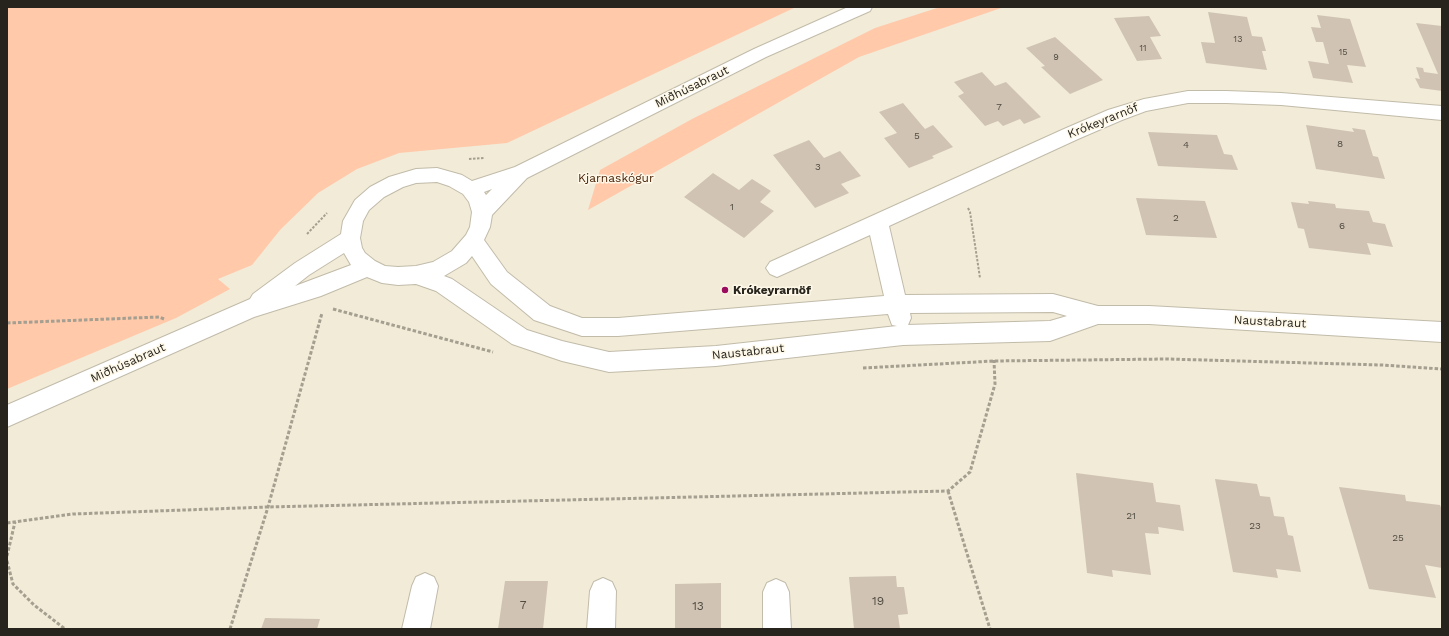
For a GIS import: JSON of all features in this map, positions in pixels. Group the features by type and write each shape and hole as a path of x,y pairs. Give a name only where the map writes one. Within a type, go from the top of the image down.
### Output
{"street":[{"name":"Miðhúsabraut","path":"470,189 522,172 760,53 864,7"},
{"name":"Krókeyrarnöf","path":"777,268 878,224 956,186 1115,115 1144,105 1188,97 1226,97 1281,99 1442,113"},
{"name":"Miðhúsabraut","path":"482,212 522,172"},
{"path":"437,175 455,180 470,189 478,199 482,212 480,226 473,241 459,257 439,269 416,276 382,274 368,267 358,259 352,249 350,238 353,221 362,205 377,192 396,182 416,176 437,175"},
{"path":"878,224 898,304 903,335"},
{"name":"Miðhúsabraut","path":"249,309 302,269 350,238"},
{"name":"Naustabraut","path":"473,241 499,278 542,313 582,327 626,327 898,304 1053,303 1098,315 1165,316 1442,332"},
{"name":"Miðhúsabraut","path":"7,416 249,309 313,290 368,267"},
{"name":"Naustabraut","path":"416,276 444,285 520,337 562,351 609,362 716,356 903,335 1050,331 1098,315"},
{"path":"416,629 424,586"},
{"path":"601,629 603,591"},
{"path":"776,592 777,629"}],"path":[{"path":"956,186 970,212 984,303"},
{"path":"230,629 268,507 321,320 322,306 313,290"},
{"path":"7,323 159,317 166,319"},
{"path":"7,523 73,514 268,507 948,491 970,472 995,384 992,333"},
{"path":"994,361 1168,359 1382,364 1442,369"},
{"path":"948,491 990,629"},
{"path":"7,556 16,522"},
{"path":"7,561 13,584 34,605 65,629"}],"green space":[{"path":"7,7 796,7 507,143 399,153 357,169 318,193 280,230 252,265 218,279 230,289 176,318 7,389"},
{"name":"Kjarnaskógur","path":"940,7 1004,7 859,57 588,210 600,170 692,119 875,28"}],"building":[{"path":"1208,12 1247,17 1252,36 1262,37 1266,51 1262,51 1267,70 1206,63 1201,42 1215,43"},
{"path":"1317,15 1350,19 1366,67 1347,65 1353,83 1313,78 1308,61 1329,64 1323,42 1316,42 1311,27 1321,28"},
{"path":"1149,16 1161,36 1150,37 1162,59 1137,61 1114,18"},
{"path":"1416,23 1442,26 1442,91 1420,88 1415,78 1420,79 1416,67 1423,68 1424,72 1438,74"},
{"path":"1055,37 1103,80 1070,94 1041,67 1045,66 1026,48"},
{"path":"982,72 995,86 1006,82 1041,117 1024,124 1020,119 1003,126 998,121 985,126 958,96 964,93 954,82"},
{"path":"903,103 925,129 933,125 953,147 932,156 934,158 909,168 884,138 897,133 879,112"},
{"path":"1306,125 1354,132 1352,128 1365,130 1373,156 1378,157 1385,179 1316,169"},
{"path":"1148,132 1217,135 1224,154 1232,155 1238,170 1158,166"},
{"path":"809,140 824,158 840,151 861,176 841,184 849,193 815,208 773,155"},
{"path":"713,173 739,190 752,179 771,191 760,202 774,211 744,238 684,197"},
{"path":"1136,198 1205,201 1217,238 1146,235"},
{"path":"1308,201 1335,204 1336,208 1369,211 1373,222 1385,224 1393,247 1367,243 1371,255 1309,248 1304,229 1298,228 1291,202 1309,204"},
{"path":"1076,473 1153,483 1156,502 1180,505 1184,531 1158,527 1159,534 1145,533 1151,575 1112,570 1113,577 1087,573"},
{"path":"1215,479 1257,484 1260,496 1270,497 1274,516 1284,517 1288,535 1293,536 1301,572 1276,569 1278,578 1233,572"},
{"path":"1339,487 1405,495 1406,501 1440,505 1442,510 1442,568 1425,565 1436,598 1369,589"},
{"path":"896,576 897,587 904,587 908,614 898,615 900,629 854,629 849,577"},
{"path":"505,581 548,581 543,629 498,629"},
{"path":"721,583 721,629 675,629 675,584"},
{"path":"265,618 320,619 317,629 261,629"}],"place":[{"name":"Krókeyrarnöf","path":"725,290"}]}
